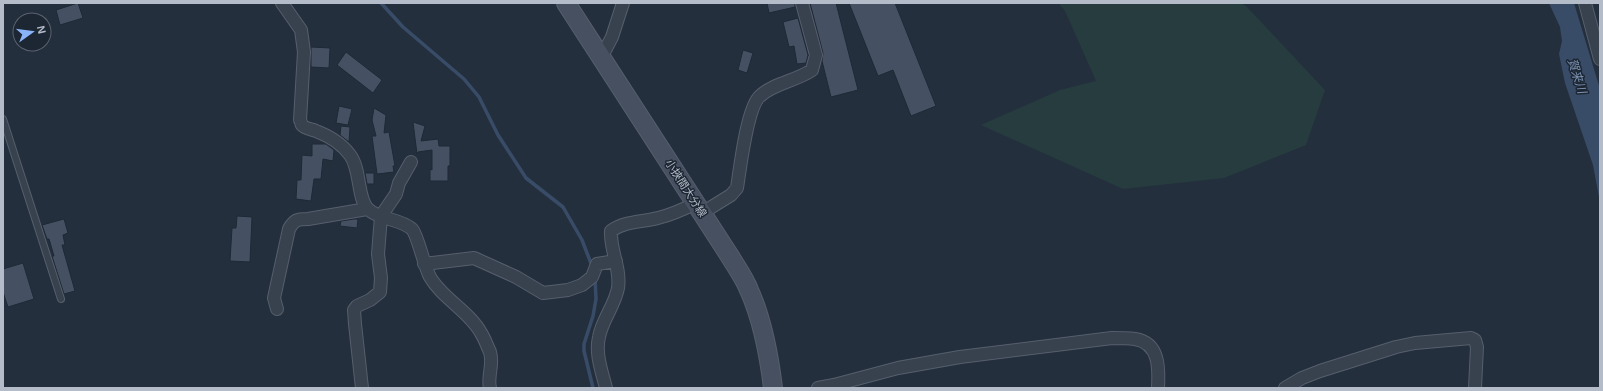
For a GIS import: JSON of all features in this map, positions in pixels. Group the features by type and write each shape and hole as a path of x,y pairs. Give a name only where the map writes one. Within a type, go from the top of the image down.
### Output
{"main road":[{"name":"小挾間大分線","path":"566,3 602,56 749,289 760,319 770,358 773,388"}],"street":[{"path":"282,3 302,30 304,52 300,120 302,125 306,128 315,130 340,144 351,156 355,164 363,201 367,209"},
{"path":"602,56 612,37 623,3"},
{"path":"606,388 600,368 598,351 599,336 618,290 619,271 611,238 611,231 616,227 699,208 731,195 737,188 752,108 759,96 780,85 802,77 812,70 816,55 802,3"},
{"path":"1584,3 1600,59"},
{"path":"362,388 354,310 357,306 370,300 380,292 378,254 381,216 396,194 399,183 411,162"},
{"path":"277,309 274,298 289,229 293,222 298,219 308,219 367,209 381,216 403,223 413,230 424,264 434,284 481,332 490,354 491,367 488,380 490,388"},
{"path":"424,264 474,258 516,277 543,292 568,290 582,285 592,277 597,264 616,261"},
{"path":"818,388 834,386 898,368 960,357 1112,338 1136,339 1149,346 1157,359 1159,368 1158,388"},
{"path":"1285,388 1302,378 1320,371 1396,347 1415,343 1470,338 1475,340 1477,347 1475,388"}],"lane":[{"path":"3,119 61,299"}],"green space":[{"path":"1058,3 1241,3 1247,7 1325,90 1306,145 1224,178 1123,189 981,125 1060,90 1096,81 1065,11"}],"water":[{"name":"賀来川","path":"1549,3 1574,3 1600,89 1600,217 1599,197 1593,165 1565,83 1559,54 1562,41 1560,27"}],"building":[{"path":"78,3 83,18 60,25 56,10"},
{"path":"767,3 795,3 795,7 769,13"},
{"path":"810,3 836,3 858,90 831,97 822,61 823,53"},
{"path":"849,3 895,3 936,106 911,116 893,70 878,76"},
{"path":"798,18 808,55 806,63 797,64 794,46 789,47 783,22"},
{"path":"311,47 330,48 329,68 311,67"},
{"path":"743,50 753,53 747,73 738,70"},
{"path":"346,52 382,80 373,93 337,65"},
{"path":"339,106 352,109 348,125 336,123"},
{"path":"374,108 386,115 384,133 389,132 395,166 393,166 394,172 377,174 372,136 376,136 372,120"},
{"path":"413,122 425,126 421,141 438,139 439,146 450,146 448,181 430,181 430,169 432,170 432,150 418,152 417,154"},
{"path":"341,126 350,127 349,142 340,135"},
{"path":"312,144 326,144 334,150 333,161 323,159 321,179 314,179 311,201 296,199 297,180 301,180 302,155 312,156"},
{"path":"365,173 374,173 374,184 367,184"},
{"path":"237,216 252,217 250,262 230,261 232,228 236,228"},
{"path":"64,219 68,233 63,235 65,245 62,245 75,291 64,294 52,256 54,256 49,239 47,239 42,225"},
{"path":"358,219 357,228 340,226 341,221"},
{"path":"23,263 34,299 8,307 3,292 3,269"}],"waterway":[{"path":"381,3 403,27 464,79 479,97 498,135 526,178 563,207 582,240 592,266"},
{"path":"593,388 584,351 584,344 593,316 596,299 595,278"}]}
